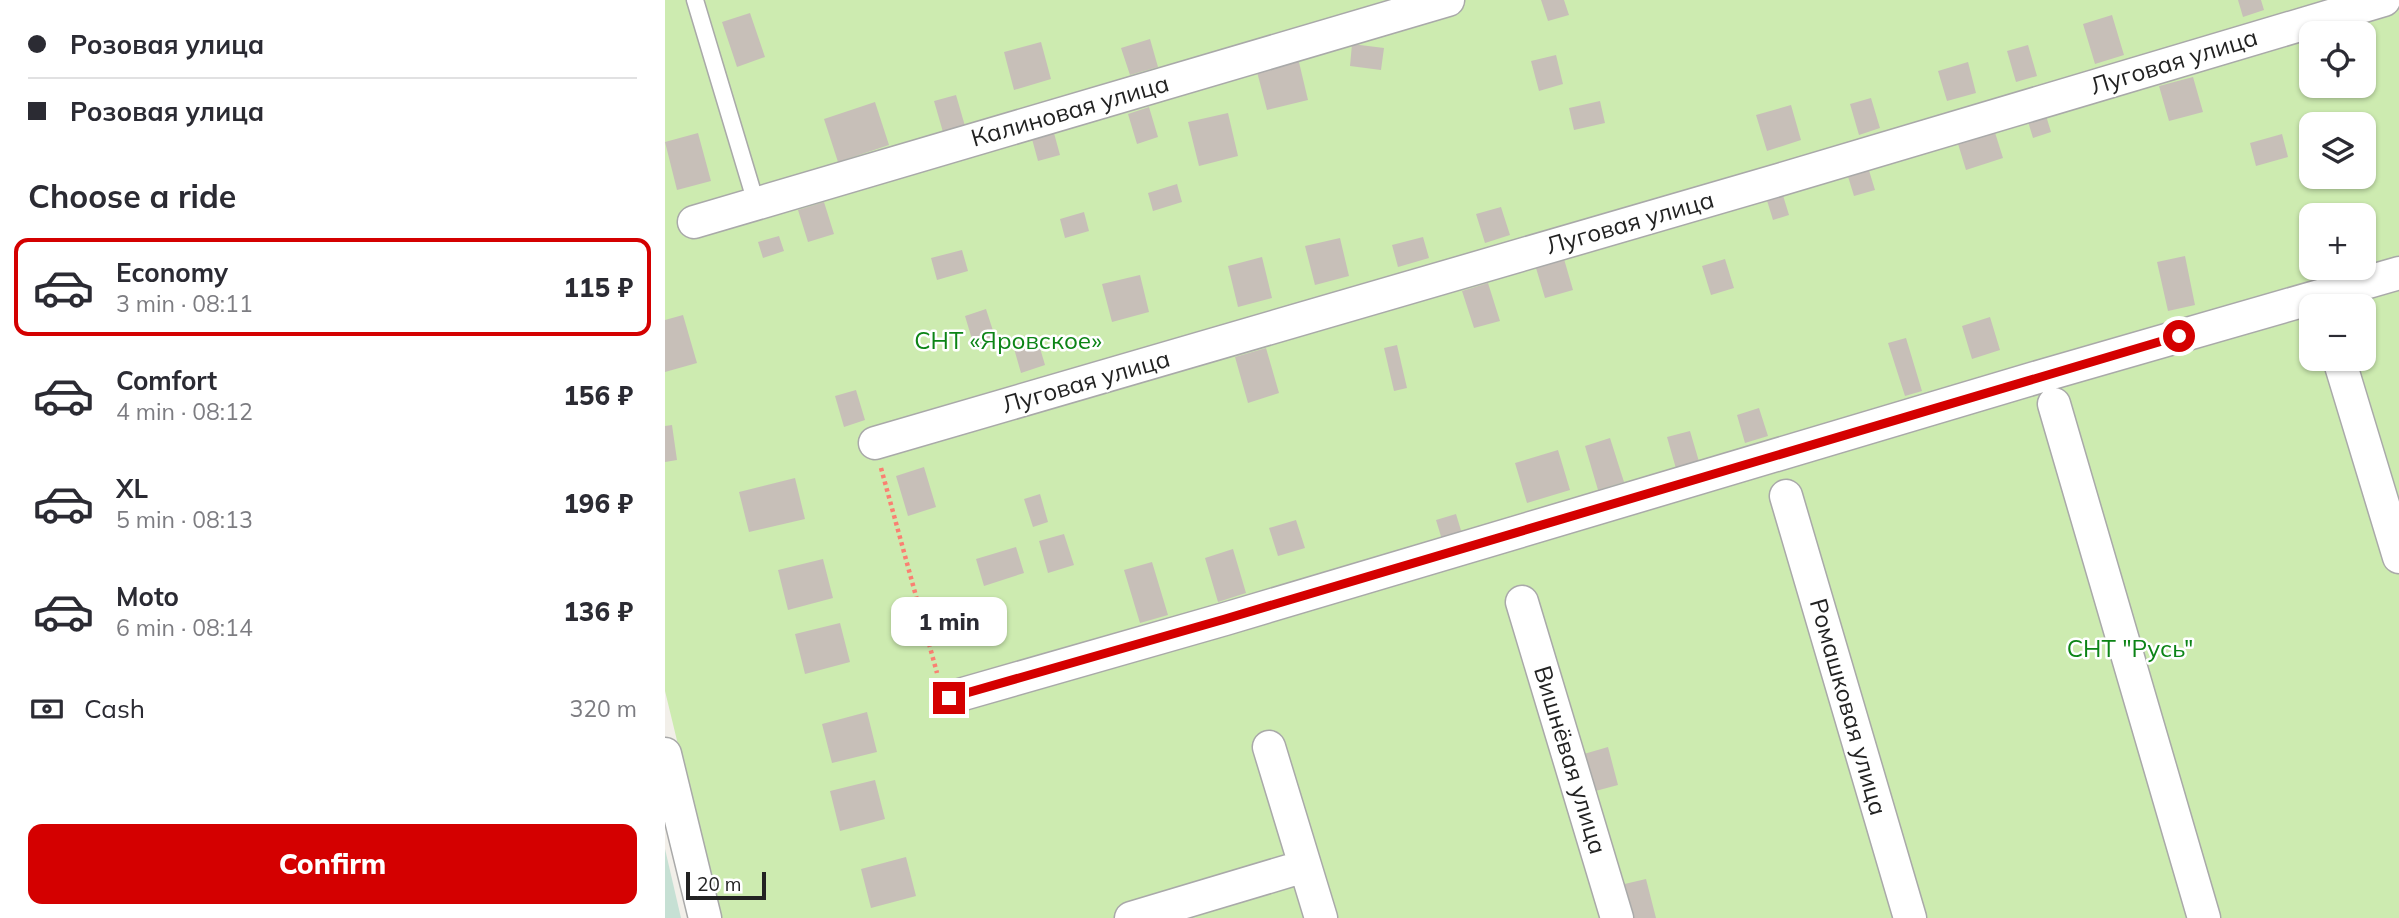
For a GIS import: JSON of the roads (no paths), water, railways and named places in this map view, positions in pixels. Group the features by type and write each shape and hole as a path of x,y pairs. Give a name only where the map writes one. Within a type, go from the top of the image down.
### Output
{"street":[{"name":"Калиновая улица","path":"694,222 1448,0"},
{"name":"Луговая улица","path":"875,443 2384,0"},
{"path":"949,698 2399,273"},
{"path":"2343,371 2399,557"},
{"path":"2054,404 2204,918"},
{"name":"Ромашковая улица","path":"1786,496 1910,918"},
{"name":"Вишнёвая улица","path":"1523,602 1617,918"},
{"path":"1269,747 1321,918"},
{"path":"665,754 705,918"},
{"path":"1131,918 1305,866"}],"lane":[{"path":"695,0 756,203"}],"park label":[{"name":"СНТ «Яровское»","path":"1008,341"},
{"name":"СНТ \"Русь\"","path":"2130,649"}]}
